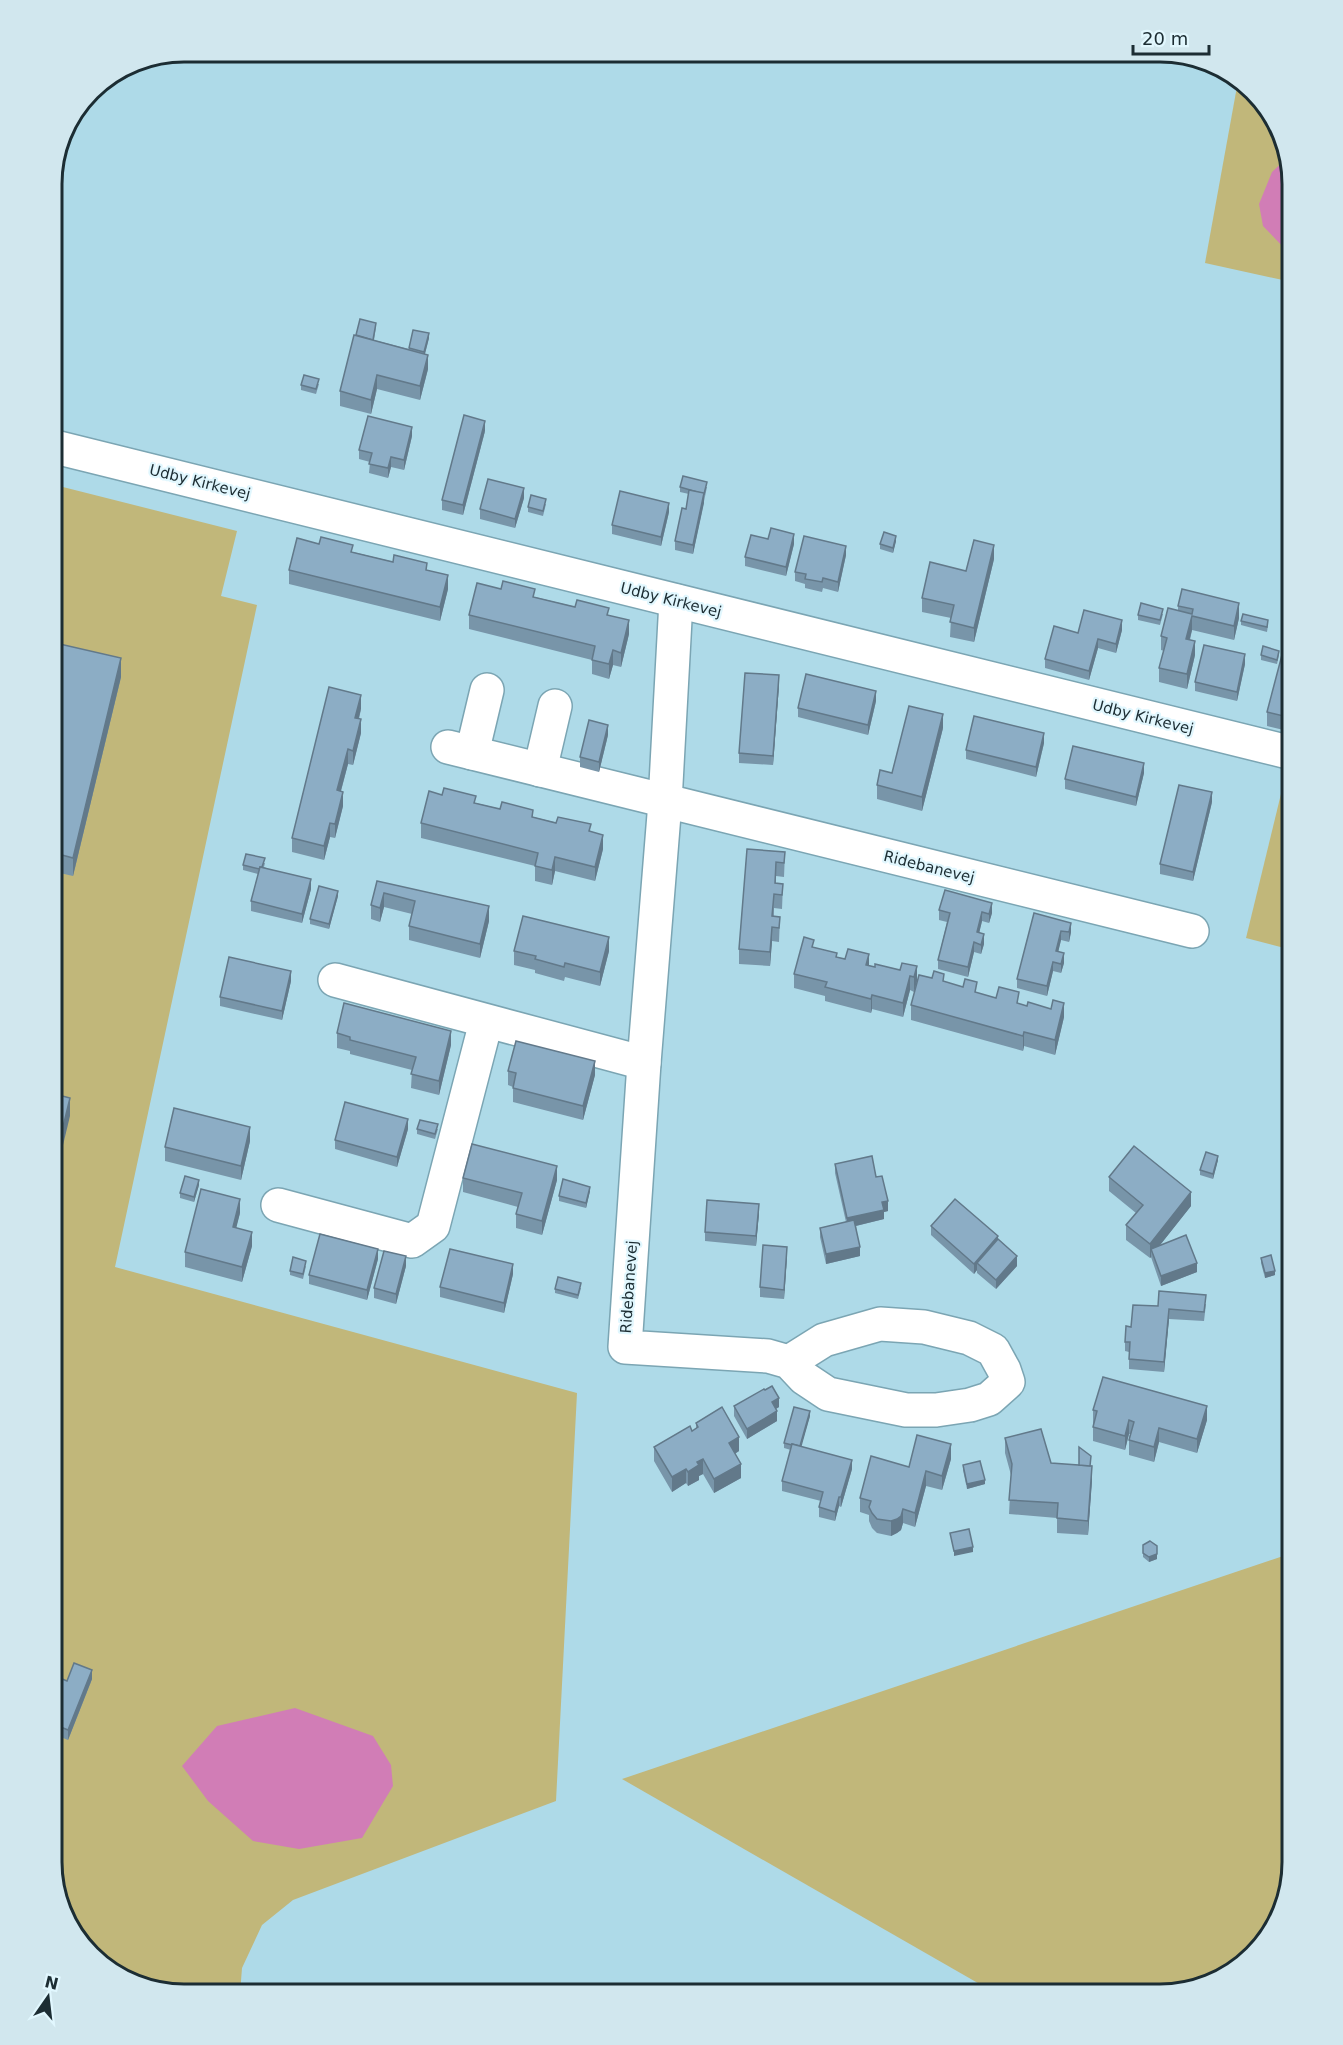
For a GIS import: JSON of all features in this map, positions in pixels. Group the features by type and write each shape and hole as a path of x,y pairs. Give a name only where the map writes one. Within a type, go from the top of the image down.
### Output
{"street":[{"name":"Udby Kirkevej","path":"62,449 1282,751"},
{"name":"Ridebanevej","path":"676,602 665,802 644,1063 626,1347 768,1356 789,1362"},
{"name":"Ridebanevej","path":"487,690 460,750 1192,931"},
{"path":"540,770 555,706"},
{"path":"336,980 644,1063"},
{"path":"278,1204 411,1241 433,1226 486,1022"},
{"path":"880,1324 924,1326 969,1338 993,1350 1008,1382 989,1399 970,1405 936,1410 906,1410 828,1394 804,1378 789,1362 824,1340 880,1324"}],"shaded area":[{"path":"1237,89 1256,109 1272,137 1277,152 1282,184 1282,280 1205,263"},
{"path":"1279,165 1282,184 1282,246 1263,226 1259,204 1272,172"},
{"path":"62,487 237,531 221,596 257,605 115,1267 577,1393 556,1801 293,1900 262,1925 242,1968 241,1983 176,1983 144,1977 130,1971 103,1953 82,1929 71,1908 63,1877"},
{"path":"1282,790 1282,947 1246,938"},
{"path":"1282,1556 1282,1862 1280,1877 1272,1908 1256,1936 1234,1958 1206,1974 1160,1984 979,1984 622,1779"},
{"path":"295,1708 373,1736 391,1765 393,1786 362,1838 299,1849 253,1841 208,1801 182,1766 217,1726"}],"building":[{"path":"360,319 376,323 373,340 356,335"},
{"path":"413,330 429,333 424,352 409,348"},
{"path":"354,335 428,355 420,386 377,375 371,400 340,391"},
{"path":"304,375 319,379 316,389 301,385"},
{"path":"464,415 485,421 463,505 442,500"},
{"path":"368,416 412,427 404,460 391,457 388,468 369,464 372,453 359,450"},
{"path":"683,476 707,482 704,494 680,487"},
{"path":"488,479 524,488 515,519 480,509"},
{"path":"689,490 704,493 693,545 675,541 682,508 686,509"},
{"path":"620,491 669,503 661,537 612,525"},
{"path":"531,495 546,499 543,511 528,507"},
{"path":"771,528 794,534 786,567 745,557 751,535 768,539"},
{"path":"884,532 896,536 893,548 880,544"},
{"path":"804,536 846,546 838,582 823,578 822,582 805,579 806,574 795,572"},
{"path":"321,537 353,545 351,552 393,562 394,555 427,563 426,570 448,575 440,607 289,570 297,538 319,544"},
{"path":"974,540 994,545 974,628 950,622 954,605 922,598 930,562 966,571"},
{"path":"503,581 535,589 533,597 575,607 577,600 609,608 607,615 629,620 621,653 613,650 609,664 592,660 595,646 469,615 477,583 501,589"},
{"path":"1182,589 1239,603 1234,626 1192,616 1186,639 1195,641 1187,674 1159,668 1167,638 1161,636 1168,608 1192,614 1193,609 1178,606"},
{"path":"1141,603 1163,609 1160,620 1138,615"},
{"path":"1084,610 1122,620 1116,644 1098,639 1089,671 1045,659 1054,626 1078,633"},
{"path":"1243,614 1268,620 1267,627 1241,621"},
{"path":"62,645 121,658 73,858 62,855"},
{"path":"1204,645 1245,654 1237,692 1195,682"},
{"path":"1263,646 1279,651 1277,660 1261,655"},
{"path":"1282,655 1282,716 1267,712"},
{"path":"745,673 779,675 773,756 739,753"},
{"path":"806,674 876,691 868,725 798,708"},
{"path":"329,687 361,695 355,718 361,719 353,751 348,749 337,790 343,792 335,824 330,823 324,846 292,838"},
{"path":"909,706 943,714 922,797 877,785 880,770 892,773"},
{"path":"974,716 1044,733 1036,767 966,750"},
{"path":"589,720 608,725 599,762 580,757"},
{"path":"1073,746 1144,763 1136,797 1065,779"},
{"path":"1179,785 1212,792 1193,872 1160,864"},
{"path":"444,788 476,796 474,803 500,809 502,802 533,810 532,817 556,823 558,817 591,824 589,831 603,835 595,867 555,857 552,870 535,866 538,853 421,823 429,791 442,795"},
{"path":"747,849 785,852 784,863 776,862 775,883 783,884 782,895 774,894 772,916 780,917 779,928 772,927 770,952 739,949"},
{"path":"246,854 265,858 262,867 259,869 243,865"},
{"path":"260,867 311,879 302,914 251,901"},
{"path":"377,881 489,906 480,944 409,926 415,901 384,893 380,908 371,905"},
{"path":"319,886 338,891 329,924 310,919"},
{"path":"945,890 992,903 989,914 982,912 977,932 984,934 981,945 974,942 968,967 938,960 950,913 939,910"},
{"path":"1034,913 1071,923 1069,932 1061,931 1056,951 1064,953 1061,964 1053,962 1047,986 1017,979"},
{"path":"523,916 609,937 600,972 565,963 564,967 535,959 536,956 514,951"},
{"path":"804,937 814,940 812,947 837,953 836,957 845,959 848,949 869,954 866,965 875,967 875,964 900,970 902,963 917,966 914,977 910,976 903,1003 872,995 871,999 825,987 827,982 794,974"},
{"path":"229,957 291,971 282,1011 220,997"},
{"path":"934,971 944,974 943,981 963,987 965,979 977,982 975,992 996,998 999,987 1019,992 1017,1003 1027,1006 1028,1002 1051,1009 1053,1000 1064,1003 1055,1040 1024,1032 1023,1036 911,1005 919,975 932,978"},
{"path":"344,1003 451,1031 439,1081 411,1074 416,1057 350,1040 350,1037 337,1033"},
{"path":"516,1041 595,1061 583,1106 513,1088 516,1073 508,1071"},
{"path":"62,1096 70,1098 62,1131"},
{"path":"345,1102 408,1119 397,1157 335,1140"},
{"path":"174,1108 250,1127 241,1166 165,1147"},
{"path":"420,1120 438,1124 435,1134 417,1129"},
{"path":"472,1144 557,1166 542,1221 516,1214 522,1193 463,1178"},
{"path":"1134,1146 1191,1192 1150,1244 1126,1225 1143,1205 1109,1177"},
{"path":"1206,1152 1218,1156 1213,1174 1200,1170"},
{"path":"872,1156 876,1177 882,1176 888,1201 882,1202 884,1210 847,1218 835,1164"},
{"path":"185,1176 199,1180 194,1197 180,1193"},
{"path":"563,1179 590,1187 586,1203 559,1196"},
{"path":"201,1189 240,1199 233,1227 252,1232 242,1267 185,1252"},
{"path":"955,1199 998,1236 974,1264 931,1226"},
{"path":"707,1200 759,1204 756,1236 705,1232"},
{"path":"854,1220 860,1247 826,1254 820,1228"},
{"path":"320,1234 378,1249 367,1290 309,1275"},
{"path":"1186,1235 1197,1263 1161,1276 1151,1249"},
{"path":"998,1239 1017,1256 996,1280 977,1263"},
{"path":"763,1245 787,1247 784,1290 760,1287"},
{"path":"450,1249 513,1264 504,1303 440,1287"},
{"path":"384,1251 406,1256 396,1294 374,1288"},
{"path":"1271,1255 1275,1271 1265,1273 1261,1258"},
{"path":"293,1257 306,1261 303,1274 290,1271"},
{"path":"558,1277 581,1283 578,1295 555,1289"},
{"path":"1159,1291 1206,1295 1204,1312 1169,1309 1164,1362 1129,1359 1130,1342 1125,1342 1126,1326 1131,1327 1133,1305 1158,1306"},
{"path":"1103,1377 1207,1406 1197,1439 1159,1428 1154,1447 1129,1440 1134,1422 1129,1420 1125,1436 1093,1427 1097,1411 1093,1410"},
{"path":"772,1386 779,1398 772,1402 777,1411 747,1429 734,1406"},
{"path":"722,1407 739,1437 729,1443 741,1464 714,1479 703,1459 697,1462 699,1465 688,1472 686,1469 672,1477 654,1447 690,1426 692,1431 698,1427 696,1423"},
{"path":"794,1407 810,1411 800,1446 784,1443"},
{"path":"1041,1429 1051,1463 1092,1466 1088,1521 1057,1518 1058,1503 1009,1500 1012,1464 1005,1438"},
{"path":"917,1435 951,1444 942,1476 926,1471 915,1513 903,1509 901,1516 897,1519 891,1521 877,1519 869,1507 871,1501 860,1498 871,1456 909,1467"},
{"path":"792,1444 852,1460 835,1512 819,1507 823,1492 782,1481"},
{"path":"1079,1447 1091,1456 1090,1466 1079,1465"},
{"path":"980,1461 985,1480 967,1484 963,1465"},
{"path":"969,1529 973,1547 954,1551 950,1533"},
{"path":"1150,1541 1157,1546 1157,1554 1149,1557 1143,1553 1143,1545"},
{"path":"74,1663 92,1670 68,1730 62,1728 62,1679 67,1681"}]}
